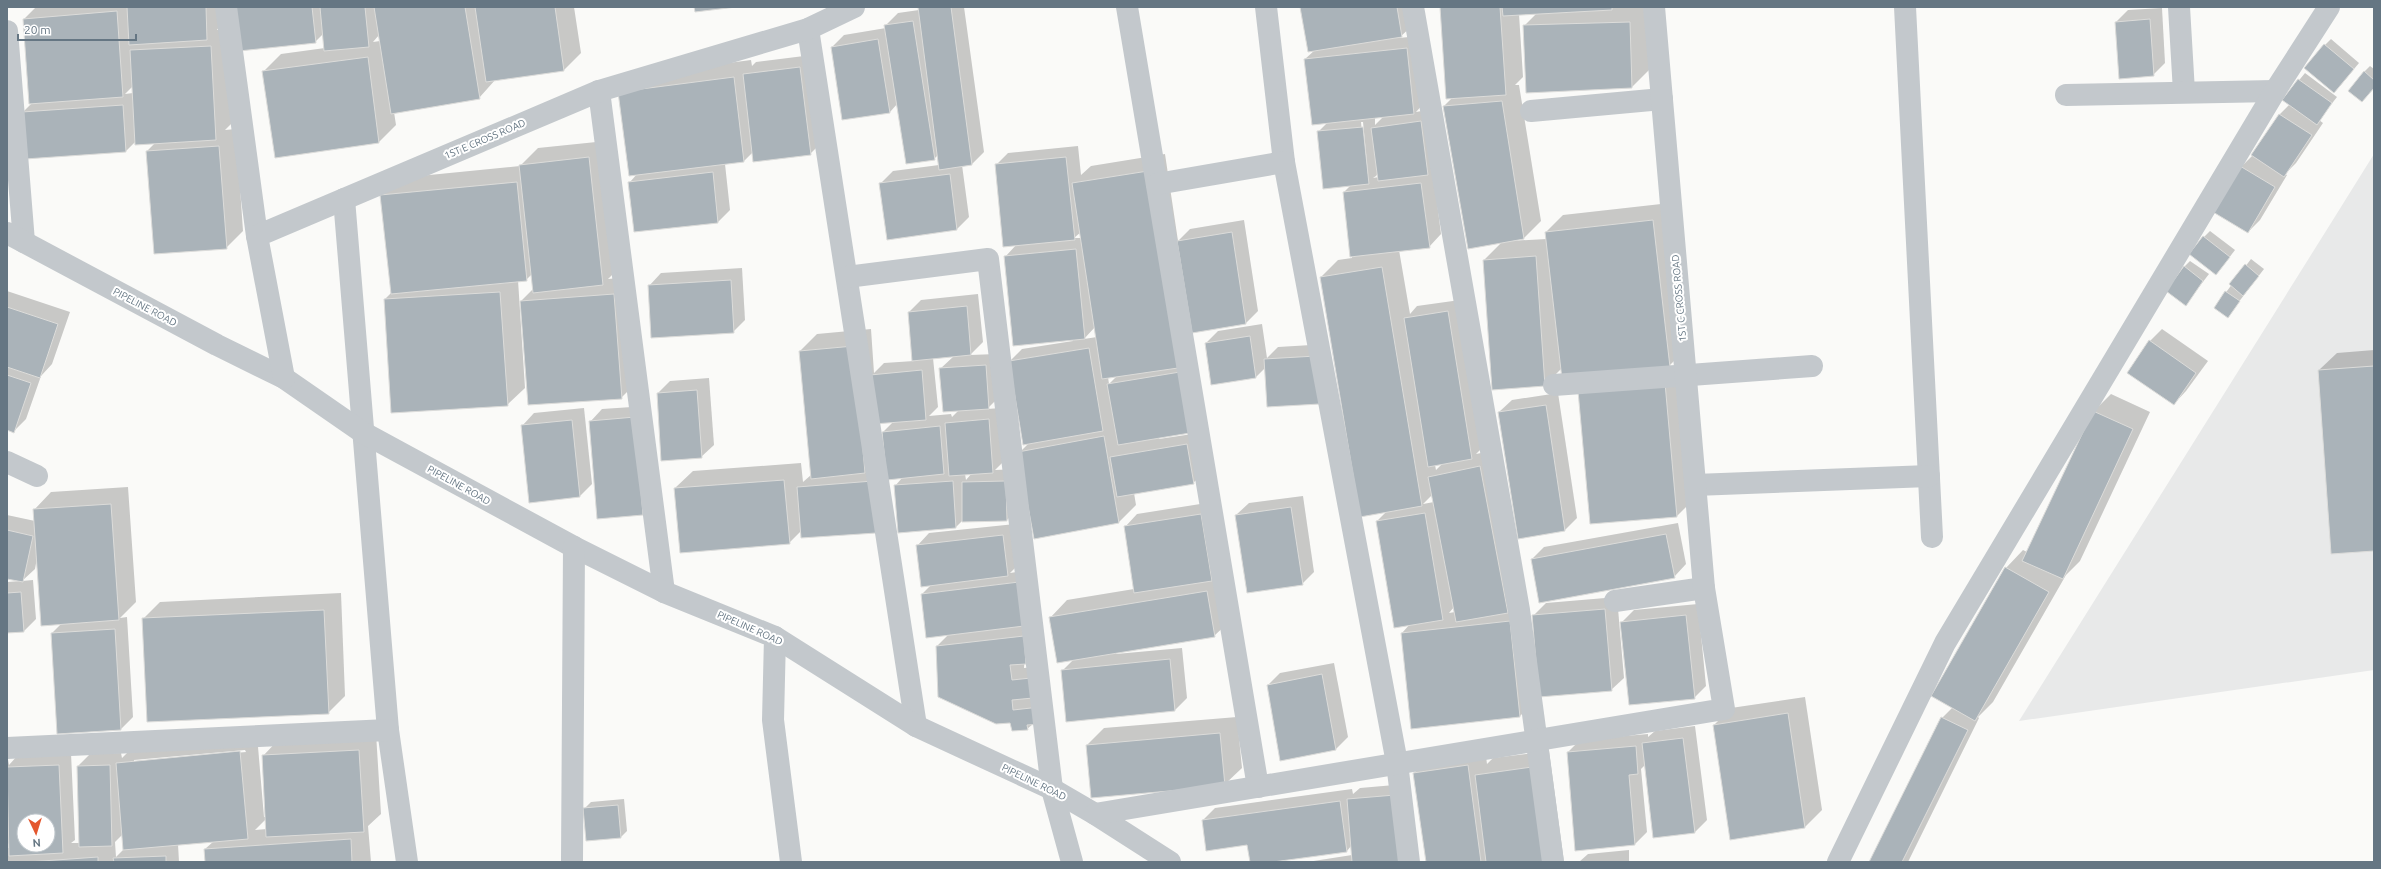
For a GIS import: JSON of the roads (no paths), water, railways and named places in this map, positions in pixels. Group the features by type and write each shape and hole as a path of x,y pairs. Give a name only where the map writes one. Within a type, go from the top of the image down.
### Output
{"street":[{"path":"226,7 256,236 284,378"},
{"name":"1ST E CROSS ROAD","path":"256,236 599,91 808,29 854,7"},
{"path":"1126,7 1258,787"},
{"path":"1266,7 1284,162 1397,763 1409,862"},
{"path":"1413,7 1519,610 1535,740 1553,862"},
{"name":"1ST C CROSS ROAD","path":"1535,740 1724,709 1704,588 1654,7"},
{"path":"1905,7 1932,537"},
{"path":"2179,7 2184,92"},
{"path":"1838,862 1945,643 2275,91 2329,7"},
{"path":"808,29 916,726"},
{"path":"7,31 16,238"},
{"path":"599,91 664,592"},
{"path":"2066,95 2275,91"},
{"path":"1531,110 1662,99"},
{"path":"1157,184 1284,162"},
{"path":"344,199 362,432 388,730 407,862"},
{"name":"PIPELINE ROAD","path":"16,238 216,345 284,378 362,432 574,547 664,592 776,637 916,726 1052,789 1095,814 1170,862"},
{"path":"847,276 988,259 1052,789 1072,862"},
{"path":"1554,385 1812,366"},
{"path":"7,462 36,476"},
{"path":"1694,485 1929,476"},
{"path":"572,861 574,547"},
{"path":"1615,601 1704,588"},
{"path":"776,637 773,720 791,862"},
{"path":"7,748 388,730"},
{"path":"1095,814 1535,740"}]}
